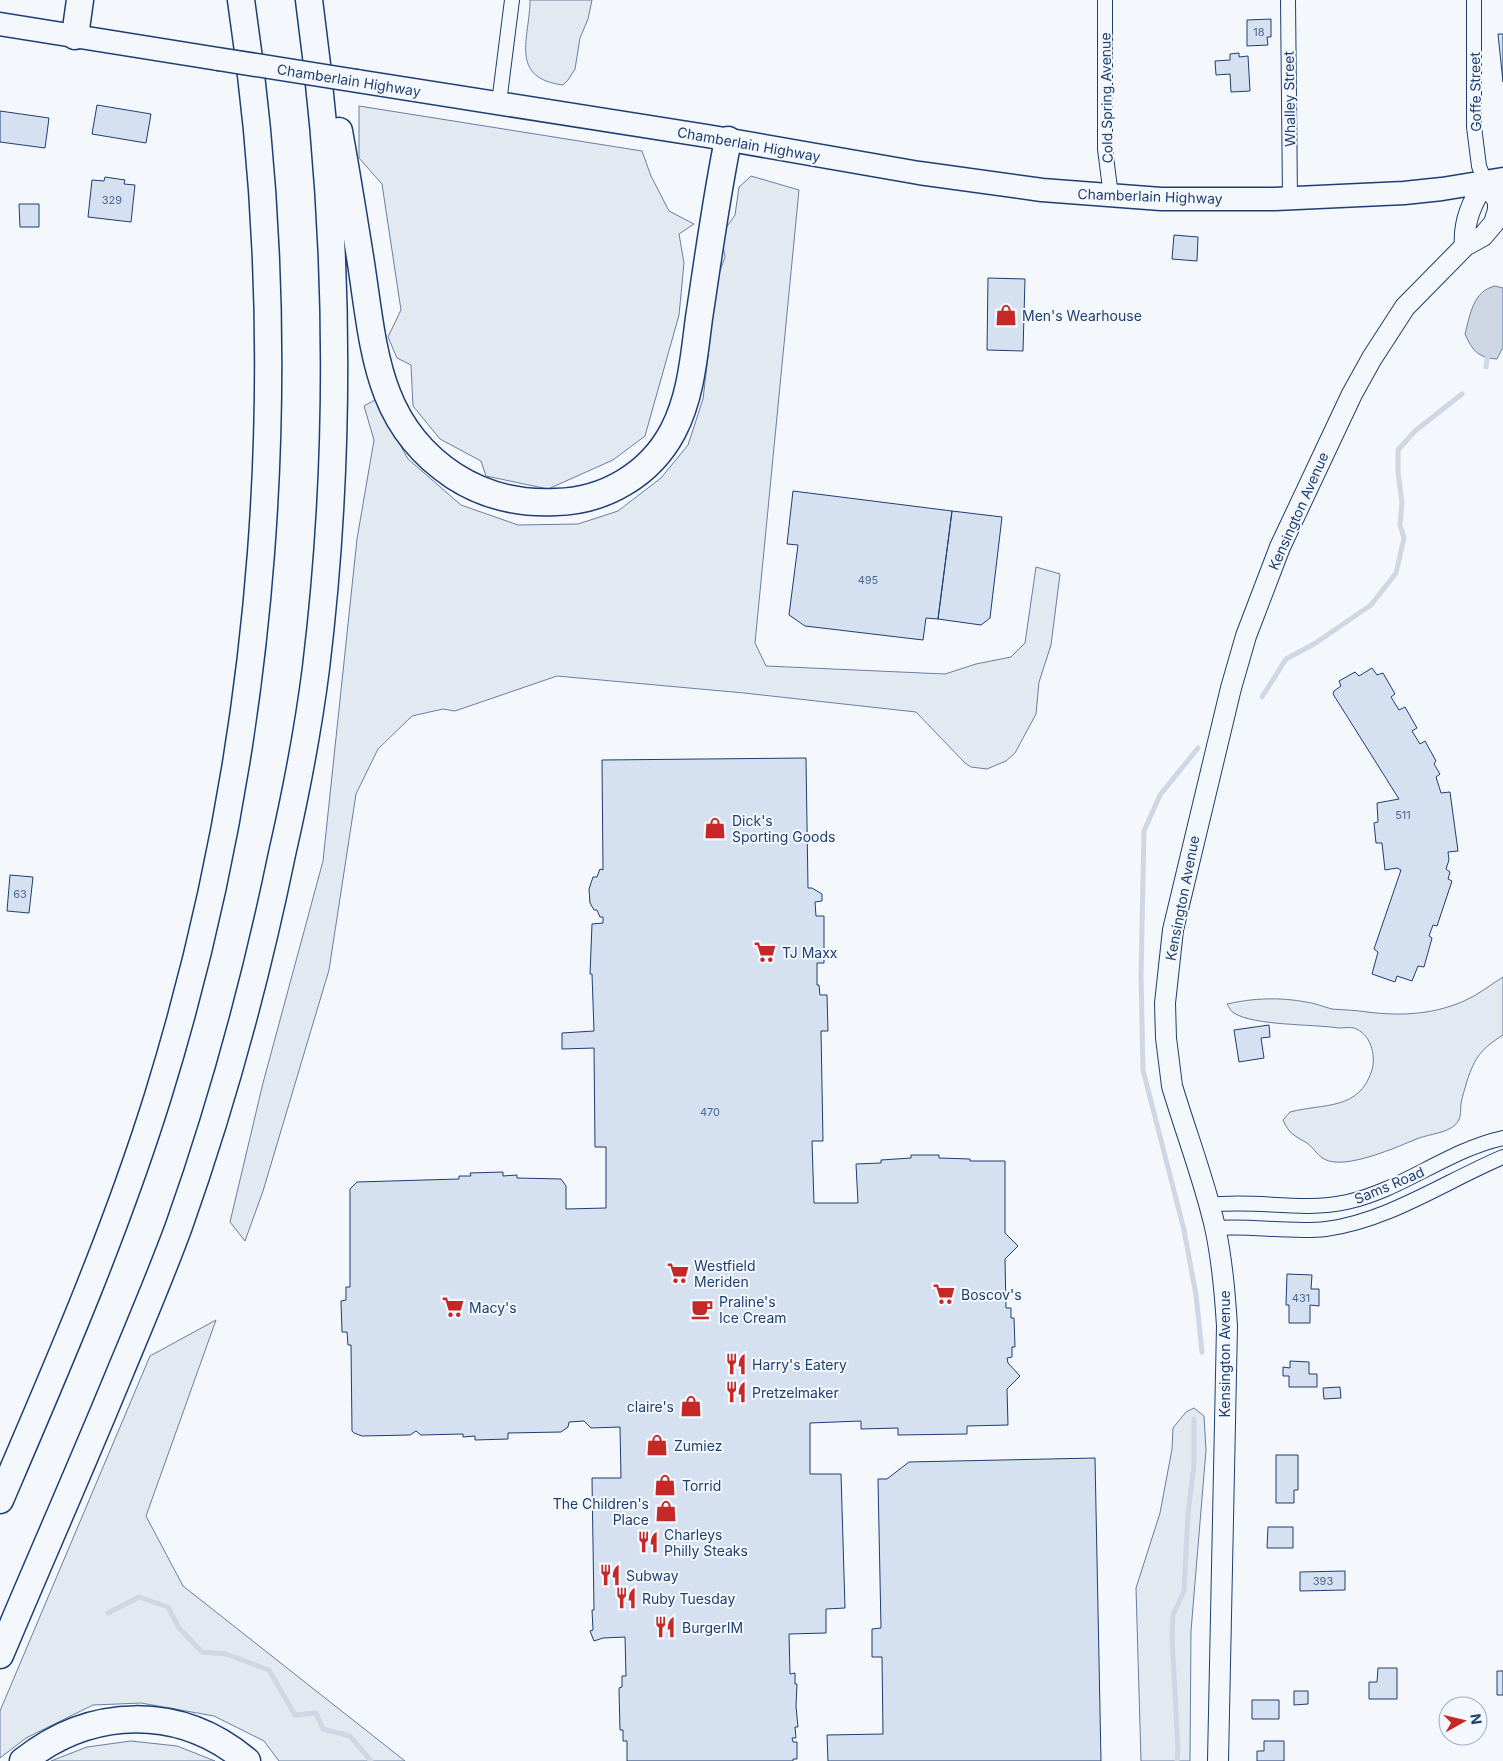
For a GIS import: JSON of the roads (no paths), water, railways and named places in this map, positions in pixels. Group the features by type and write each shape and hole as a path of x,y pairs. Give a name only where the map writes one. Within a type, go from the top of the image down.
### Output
{"highway":[{"path":"75,36 80,0"},
{"path":"0,1500 88,1288 149,1125 179,1023 202,929 222,846 235,773 248,680 260,566 268,407 267,305 261,185 254,98 241,0"},
{"path":"0,1655 147,1307 190,1192 219,1102 243,1018 269,915 297,782 314,683 322,614 334,427 334,344 330,217 323,118 309,0"},
{"path":"313,27 329,71 374,347 387,394 404,429 419,448 464,482 501,497 543,503 592,498 614,489 634,475 655,457 669,438 681,413 689,381 719,184 728,140"},
{"path":"23,1761 56,1740 81,1728 107,1721 134,1719 163,1722 195,1731 226,1745 248,1761"}],"main road":[{"name":"Chamberlain Highway","path":"0,24 728,140 891,169 1024,188 1111,196 1197,200 1404,193 1494,181"},
{"name":"Kensington Avenue","path":"1218,1761 1227,1326 1224,1288 1215,1228 1172,1086 1166,1038 1165,1003 1175,920 1231,688 1246,636 1280,547 1352,394 1380,345 1406,307 1466,246 1464,234 1474,201 1494,181"}],"street":[{"path":"498,103 512,0"},
{"name":"Cold Spring Avenue","path":"1105,0 1105,149 1111,196"},
{"name":"Whalley Street","path":"1288,0 1290,198"},
{"name":"Goffe Street","path":"1474,0 1474,126 1480,166 1494,181"},
{"name":"Sams Road","path":"1209,1205 1239,1202 1314,1206 1348,1202 1376,1194 1471,1148 1503,1138"},
{"name":"Sams Road","path":"1215,1228 1238,1226 1297,1230 1326,1229 1354,1224 1384,1214 1503,1157"}],"waterway":[{"path":"1486,367 1488,352"},
{"path":"1262,697 1286,659 1314,644 1371,605 1396,573 1404,538 1400,525 1402,503 1398,472 1398,450 1415,431 1462,394"},
{"path":"1198,748 1160,795 1144,831 1141,976 1143,1070 1184,1230 1196,1295 1202,1352"},
{"path":"1177,1761 1172,1637 1173,1615 1184,1591 1188,1513 1194,1465 1194,1419"},
{"path":"108,1613 139,1597 168,1607 179,1628 202,1652 226,1654 269,1670 295,1715 316,1713 323,1729 350,1736 371,1761"}],"place":[{"name":"Men's Wearhouse","path":"1006,315"},
{"name":"Dick's Sporting Goods","path":"715,828"},
{"name":"TJ Maxx","path":"765,952"},
{"name":"Westfield Meriden","path":"678,1273"},
{"name":"Boscov's","path":"944,1294"},
{"name":"Macy's","path":"453,1307"},
{"name":"Praline's Ice Cream","path":"702,1309"},
{"name":"Harry's Eatery","path":"736,1364"},
{"name":"Pretzelmaker","path":"736,1392"},
{"name":"claire's","path":"691,1406"},
{"name":"Zumiez","path":"657,1445"},
{"name":"Torrid","path":"665,1485"},
{"name":"The Children's Place","path":"666,1511"},
{"name":"Charleys Philly Steaks","path":"648,1542"},
{"name":"Subway","path":"610,1575"},
{"name":"Ruby Tuesday","path":"626,1598"},
{"name":"BurgerIM","path":"665,1627"}]}
